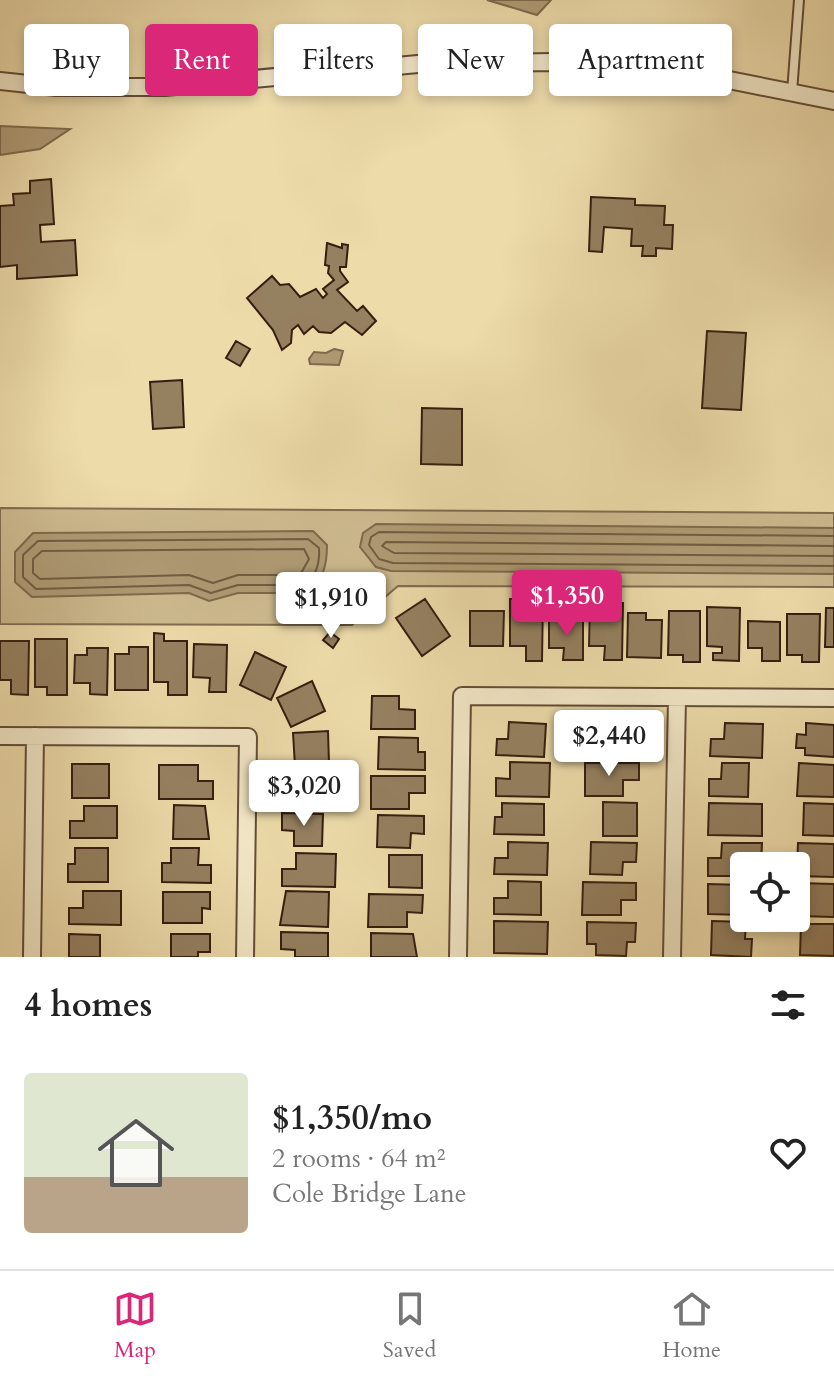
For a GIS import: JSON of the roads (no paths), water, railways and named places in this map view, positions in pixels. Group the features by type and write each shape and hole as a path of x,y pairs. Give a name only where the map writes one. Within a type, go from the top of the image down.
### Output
{"street":[{"path":"0,81 56,87 165,87 418,64 552,62 694,73 834,101"},
{"path":"458,957 462,696 834,698"},
{"path":"672,957 677,698"},
{"path":"0,736 248,737 245,957"},
{"path":"32,957 35,736"}],"lane":[{"path":"792,92 799,0"}],"water":[{"path":"487,0 551,0 537,15"},
{"path":"0,126 70,129 40,149 0,155"},
{"path":"334,349 343,351 339,365 310,364 309,359 314,352 326,353"},
{"path":"376,524 834,528 834,574 391,571 376,567 360,547 363,533"},
{"path":"313,531 327,545 327,552 321,577 310,593 238,593 209,601 189,593 32,597 15,582 15,552 33,533"}]}
